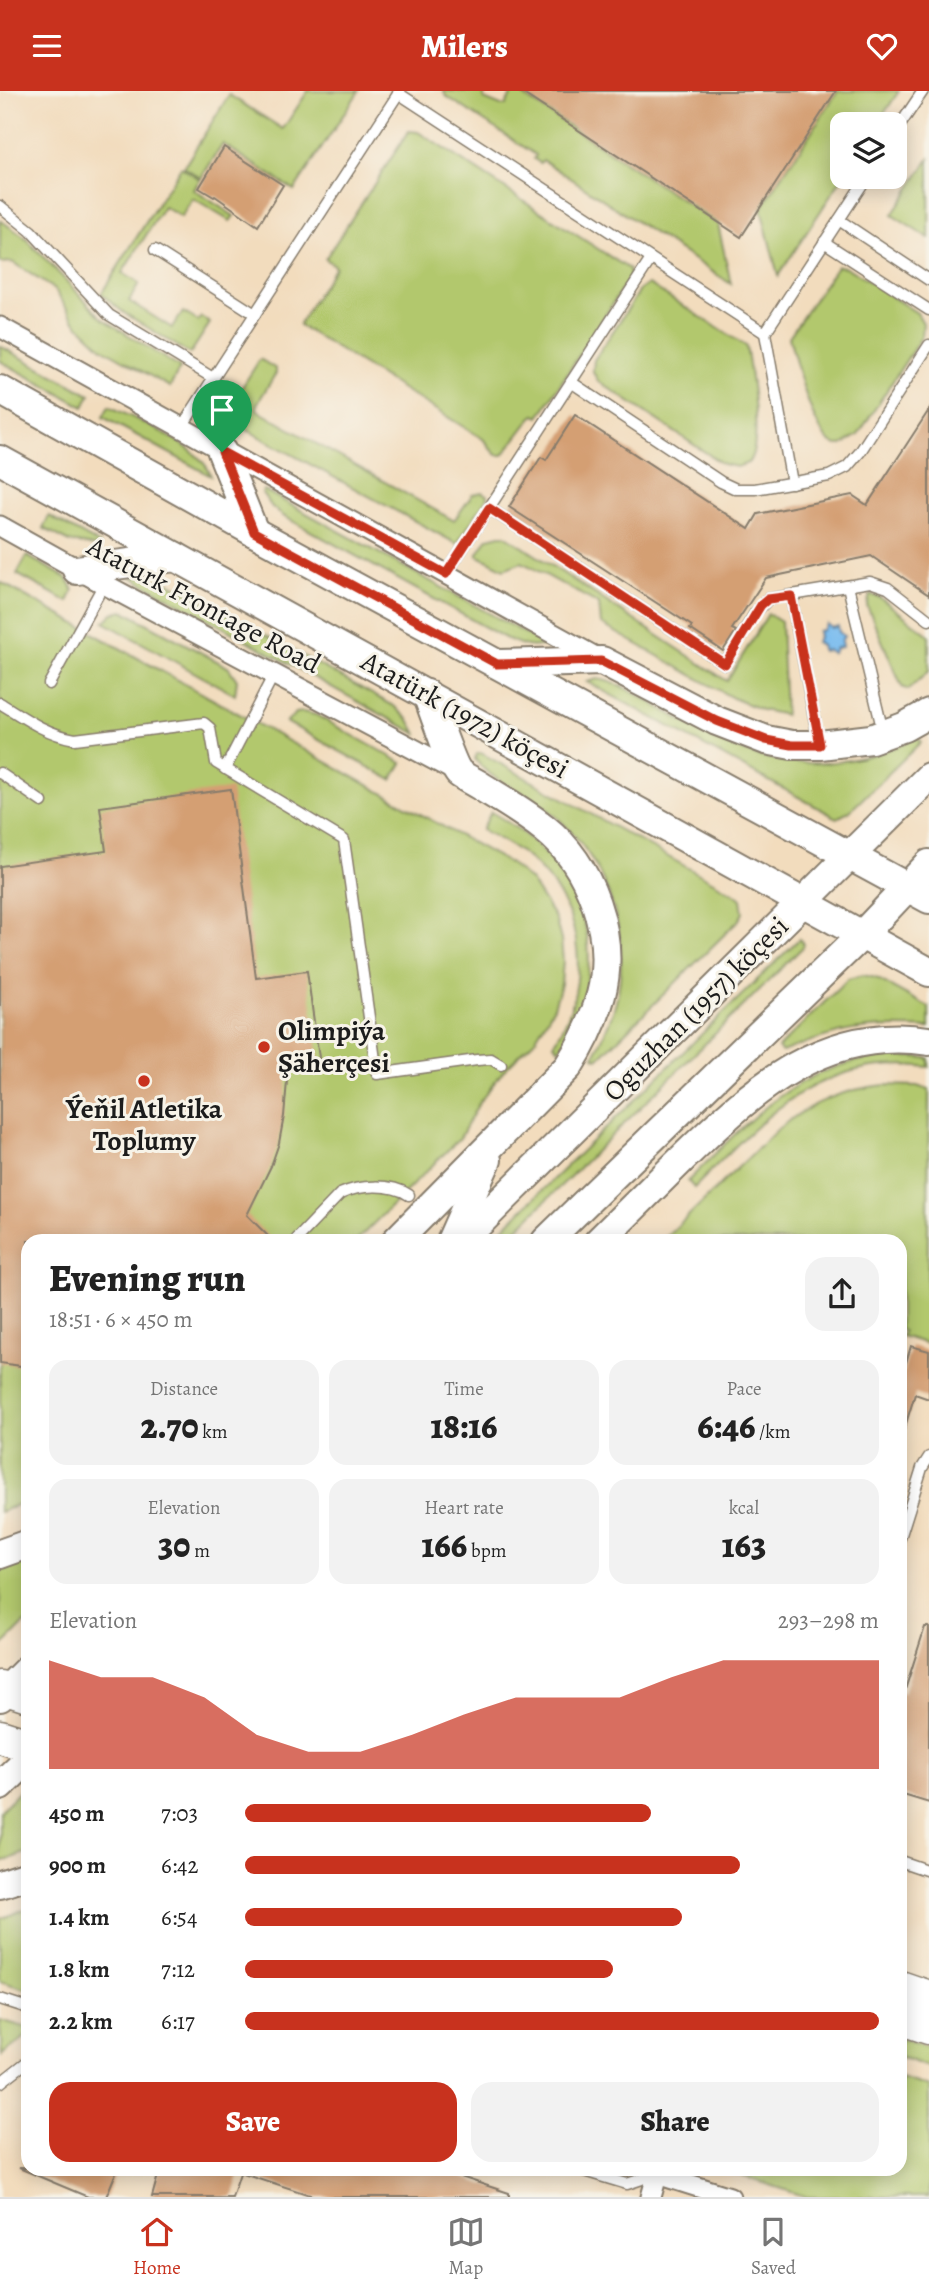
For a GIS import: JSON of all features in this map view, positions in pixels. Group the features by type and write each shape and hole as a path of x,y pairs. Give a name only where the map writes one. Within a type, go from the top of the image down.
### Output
{"main road":[{"path":"0,390 254,532 918,893"},
{"path":"222,452 254,532"},
{"name":"Atatürk (1972) köçesi","path":"0,460 929,972"},
{"path":"77,570 176,557"},
{"path":"497,664 601,661 717,721 766,740 792,745 820,745 871,739 904,727 929,713"},
{"path":"403,1234 494,1145 568,1067 580,1047 601,994 605,971 604,950 594,898 585,877 562,843 523,813 457,772 427,694"},
{"name":"Oguzhan (1957) köçesi","path":"468,1234 929,777"},
{"path":"555,1232 863,934 918,893 929,865"},
{"path":"606,1234 752,1094 795,1066 816,1056 860,1043 900,1039 929,1041"},
{"path":"454,1234 494,1145"},
{"path":"555,1232 647,1193"},
{"path":"0,1554 21,1546"},
{"path":"0,1736 21,1743"},
{"path":"0,1786 21,1766"},
{"path":"0,1884 21,1877"},
{"path":"907,1989 929,1997"},
{"path":"907,2020 929,2028"}],"street":[{"path":"0,327 601,661"},
{"name":"Ataturk Frontage Road","path":"0,526 77,570 457,772"},
{"path":"650,2197 656,2176"},
{"path":"672,2176 730,2197"}],"lane":[{"path":"907,115 923,91"},
{"path":"180,428 399,92 765,334"},
{"path":"792,483 765,334 859,189"},
{"path":"0,206 32,232 109,315 213,378"},
{"path":"839,220 929,280"},
{"path":"824,242 929,310"},
{"path":"155,250 254,314"},
{"path":"446,574 651,259"},
{"path":"571,383 721,482 736,489 755,489 829,476 847,467 860,452 929,345"},
{"path":"489,508 725,664 761,605 768,599 870,582 879,583 888,587 929,620"},
{"path":"49,684 104,584"},
{"path":"848,586 884,734"},
{"path":"791,596 820,745"},
{"path":"225,769 274,674"},
{"path":"0,703 54,734 75,739 204,723 210,728 216,763 344,840 377,1074 477,1060 491,1059 501,1065"},
{"path":"0,773 42,802"},
{"path":"302,1234 340,1194 348,1191 392,1188 409,1195"},
{"path":"907,1508 929,1457"},
{"path":"907,1863 929,1871"},
{"path":"0,1999 21,2006"},
{"path":"0,2083 21,2066"},
{"path":"600,2176 626,2184 646,2176"}],"green space":[{"path":"308,91 359,91 294,190 223,144 201,178 184,167 229,95 283,129"},
{"path":"443,91 484,91 484,99 501,106 506,105 513,91 516,91 718,224 731,284 543,160 540,163 534,159 536,155 446,96"},
{"path":"838,91 899,91 885,112 830,112 830,189 835,189 778,276 761,209"},
{"path":"409,131 418,132 629,269 630,277 539,417 532,417 503,455 496,455 483,439 299,325 335,266 325,259"},
{"path":"929,159 929,239 892,215"},
{"path":"181,167 200,179 194,190 234,216 230,221 193,199 181,217 164,207 122,273 139,284 129,301 172,328 183,312 198,321 201,317 210,323 190,354 123,312 101,294"},
{"path":"0,220 24,237 102,318 180,368 170,387 102,348 77,324 55,290 12,262 0,263"},
{"path":"837,266 846,267 917,313 923,323 922,336 858,435 842,445 829,441 815,418 789,337"},
{"path":"649,284 746,346 755,424 753,454 748,463 737,467 723,464 598,381 593,372 594,360 641,289"},
{"path":"0,346 90,395 84,407 0,361"},
{"path":"260,359 276,369 276,373 257,404 260,412 453,520 473,494 482,492 488,496 457,544 223,417"},
{"path":"109,406 182,444 205,465 211,476 103,417"},
{"path":"264,490 545,644 530,646 505,638 283,516 272,507 262,493"},
{"path":"49,516 100,544 99,547 70,542 43,528"},
{"path":"505,535 727,681 768,614 781,622 785,715 762,710 733,698 601,624 599,604 522,562 504,569 477,555 488,538"},
{"path":"27,556 65,577 73,590 68,602 17,574"},
{"path":"140,576 170,583 394,706 409,720 417,734 131,577"},
{"name":"Olimpiýa Şäherçesi","path":"0,582 511,864 531,881 555,918 563,961 561,984 554,1007 535,1040 504,1070 479,1103 460,1138 363,1234 21,1234 21,1503 0,1512"},
{"path":"870,595 879,597 929,635 929,671 908,690 902,687 867,606"},
{"path":"124,611 228,667 237,680 235,695 104,622 113,613"},
{"path":"597,679 625,688 727,744 782,761 828,763 851,760 895,747 917,737 921,742 849,812 837,818 587,682"},
{"path":"296,713 316,715 402,763 392,780 286,722"},
{"path":"481,753 741,899 743,913 738,921 598,1059 594,1057 614,1009 620,975 617,921 609,895 598,870 566,826 537,801 490,774 475,759 477,754"},
{"path":"491,812 533,841 550,859 565,878 584,923 588,947 585,994 575,1023 559,1049 554,1044 566,1022 577,975 573,928 565,905 553,884 536,865 517,850 482,830"},
{"path":"799,939 804,944 512,1234 497,1234"},
{"path":"863,975 876,978 929,1007 929,1028 854,1030 782,1052 778,1048 848,979"},
{"path":"898,1056 929,1058 929,1067 890,1066 855,1070 825,1081 796,1096 770,1115 694,1188 688,1181 756,1115 806,1080 864,1059"},
{"path":"917,1086 929,1090 927,1344 907,1338 907,1234 669,1234 791,1119 828,1099 870,1087"},
{"path":"21,1564 21,1627 0,1648 0,1571"},
{"path":"21,1790 21,1854 0,1862 0,1811"},
{"path":"21,1911 21,1988 0,1981 0,1919"},
{"path":"0,2020 21,2026 21,2040 2,2055"},
{"path":"907,2040 929,2048 929,2067 907,2059"},
{"path":"907,2080 929,2087 929,2197 807,2197 743,2176 907,2176"}],"water":[{"path":"827,624 832,628 838,626 839,632 844,636 842,647 836,648 833,653 822,651 821,645 816,642 818,631 823,630"}],"building":[{"path":"519,91 836,91 741,237"},
{"path":"224,147 283,185 258,226 199,188"},
{"path":"929,410 929,595 871,556 766,578 732,629 736,631 723,651 690,629 692,626 509,507 541,457 546,460 575,415 749,529 758,514 852,495 867,505"},
{"name":"Ýeňil Atletika Toplumy","path":"231,789 256,978 307,971 320,1065 288,1070 279,1143 247,1215 266,1234 21,1234 21,1366 0,1363 0,866 106,851 100,807"},
{"path":"911,1346 929,1351 929,1399 915,1394 907,1420 907,1359"},
{"path":"925,1627 929,1627 929,1803 907,1796 907,1684"},
{"path":"38,2176 115,2176 106,2197 88,2197"},
{"path":"158,2176 239,2176 232,2197 152,2197"},
{"path":"252,2176 458,2176 509,2193 509,2197 316,2197"}],"place":[{"name":"Olimpiýa Şäherçesi","path":"264,1047"},
{"name":"Ýeňil Atletika Toplumy","path":"144,1081"}],"route":[{"path":"222,452 446,574 489,508 725,664 761,605 768,599 791,596 820,745 792,745 766,740 717,721 601,661 497,664 254,532 222,452"}]}
